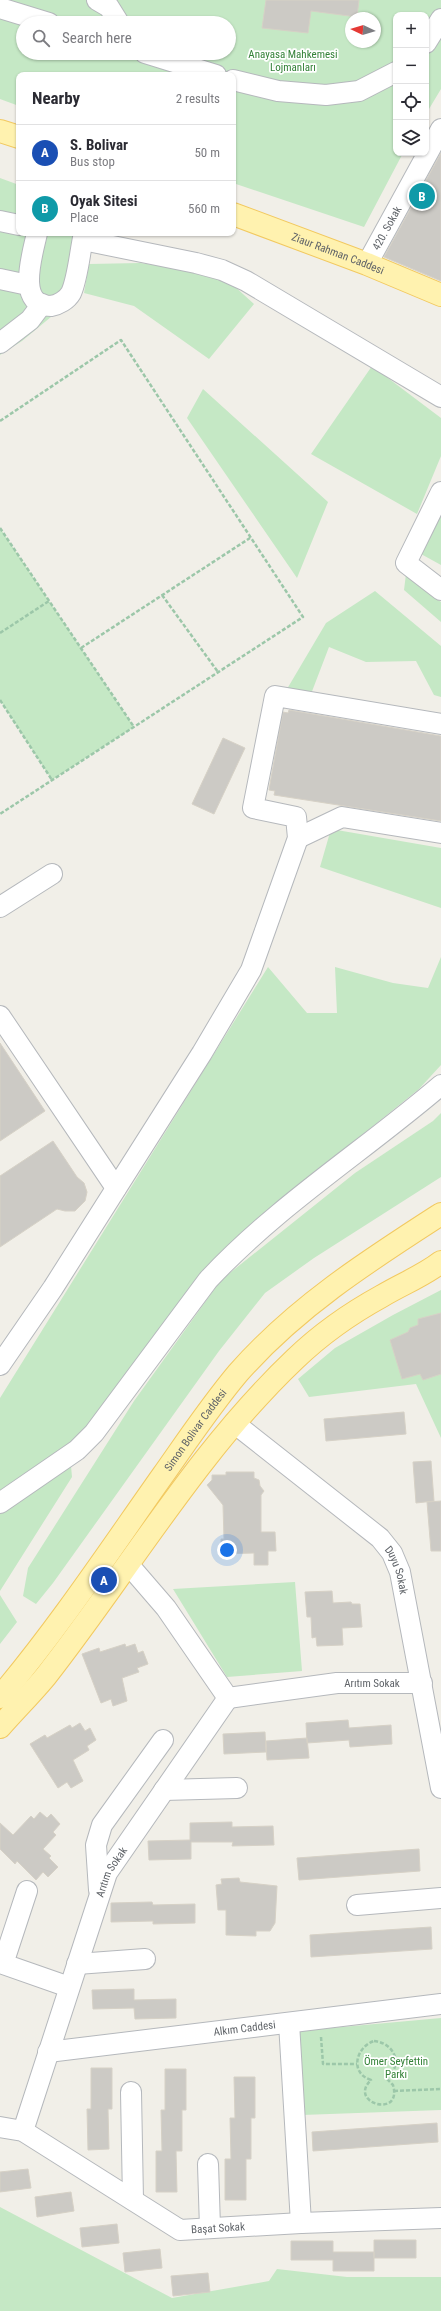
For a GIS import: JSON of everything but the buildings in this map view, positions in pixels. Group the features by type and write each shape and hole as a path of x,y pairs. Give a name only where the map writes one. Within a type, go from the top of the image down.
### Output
{"main road":[{"path":"0,130 16,136"},
{"name":"Ziaur Rahman Caddesi","path":"236,215 367,264 441,295"},
{"name":"Simon Bolivar Caddesi","path":"0,1697 31,1660 179,1453 238,1374 273,1337 313,1302 342,1280 441,1214"},
{"name":"Simon Bolivar Caddesi","path":"0,1726 45,1677 198,1466 257,1397 314,1342 374,1300 436,1268"}],"street":[{"path":"97,0 108,8 113,16"},
{"path":"0,8 26,16"},
{"path":"429,38 441,19"},
{"path":"168,60 206,72"},
{"path":"236,81 278,91 326,95 359,91 393,74"},
{"name":"420. Sokak","path":"367,264 441,129"},
{"path":"0,221 16,224"},
{"path":"36,236 28,285 33,297 42,304 52,306 63,302 71,294 83,237 222,270 246,281 441,397"},
{"path":"0,279 28,285"},
{"path":"0,343 30,320 42,304"},
{"path":"441,492 406,563 441,590"},
{"path":"0,1365 53,1288 202,1053 251,970 298,838 296,817 253,808 275,696 441,724"},
{"path":"298,838 342,817 441,833"},
{"path":"0,907 52,874"},
{"path":"0,1016 116,1188"},
{"path":"0,1503 77,1450 94,1433 208,1280 226,1261 278,1213 441,1086"},
{"name":"Duyu Sokak","path":"234,1423 380,1538 392,1553 400,1572 441,1788"},
{"path":"128,1564 166,1608 228,1698"},
{"name":"Arıtım Sokak","path":"23,2131 107,1873 228,1698 337,1683 422,1683"},
{"path":"99,1894 96,1845 102,1825 163,1740"},
{"path":"164,1790 237,1788"},
{"path":"28,1891 3,1964 69,1987"},
{"path":"357,1904 441,1898"},
{"path":"77,1964 145,1959"},
{"name":"Alkım Caddesi","path":"48,2052 441,2004"},
{"path":"289,2023 301,2223"},
{"path":"131,2092 133,2200"},
{"name":"Başat Sokak","path":"0,2127 23,2131 180,2230 301,2223 441,2218"},
{"path":"208,2164 210,2228"}],"path":[{"path":"0,421 121,340 303,617 0,814"},
{"path":"0,528 134,727"},
{"path":"81,648 250,538"},
{"path":"162,595 218,672"},
{"path":"0,633 49,601"},
{"path":"0,700 52,780"},
{"path":"320,2019 321,2060 324,2064 357,2064"},
{"path":"374,2041 387,2044 395,2054 396,2061 392,2073 386,2078 393,2084 394,2091 392,2098 386,2104 372,2103 365,2092 366,2087 371,2080 363,2076 357,2064 357,2058 363,2047 374,2041"},
{"path":"394,2091 441,2090"}],"green space":[{"name":"Anayasa Mahkemesi Lojmanları","path":"0,0 441,0 441,89 429,109 429,12 393,12 393,156 401,156 364,227 236,184 236,72 16,72 16,105 0,99"},
{"path":"0,178 16,184 16,236 88,236 69,302 22,341 0,355"},
{"path":"140,263 196,271 232,284 254,304 209,359 134,306 84,293 89,264"},
{"path":"372,366 441,418 441,456 417,514 311,454"},
{"path":"203,389 328,502 297,578 187,418"},
{"path":"441,512 441,565 421,554"},
{"path":"0,528 134,727 52,780 0,700"},
{"path":"406,574 441,602 441,622 404,590"},
{"path":"375,591 441,646 441,697 434,695 416,661 366,662 329,647 311,694 287,689 326,623"},
{"path":"331,829 441,848 441,908 320,867"},
{"path":"441,957 441,1065 419,1089 321,1168 225,1250 77,1450 0,1498 0,1398 268,967 307,1013 337,1013 335,967 393,983 428,988"},
{"path":"441,1113 441,1177 314,1258 265,1293 219,1351 53,1583 36,1604 23,1596 28,1568 134,1401 221,1280 355,1173 433,1121"},
{"path":"441,1290 441,1438 416,1384 309,1397 298,1379 335,1348"},
{"path":"71,1466 72,1477 0,1591 0,1514"},
{"path":"295,1582 302,1671 227,1677 173,1589"},
{"path":"0,1595 17,1622 0,1644"},
{"name":"Ömer Seyfettin Parkı","path":"441,2018 441,2110 302,2115 298,2031"},
{"path":"0,2207 172,2298 269,2281 277,2269 347,2277 441,2277 441,2311 0,2311"}],"place":[{"name":"Oyak Sitesi","path":"422,196"},
{"name":"S. Bolivar","path":"104,1580"}]}
